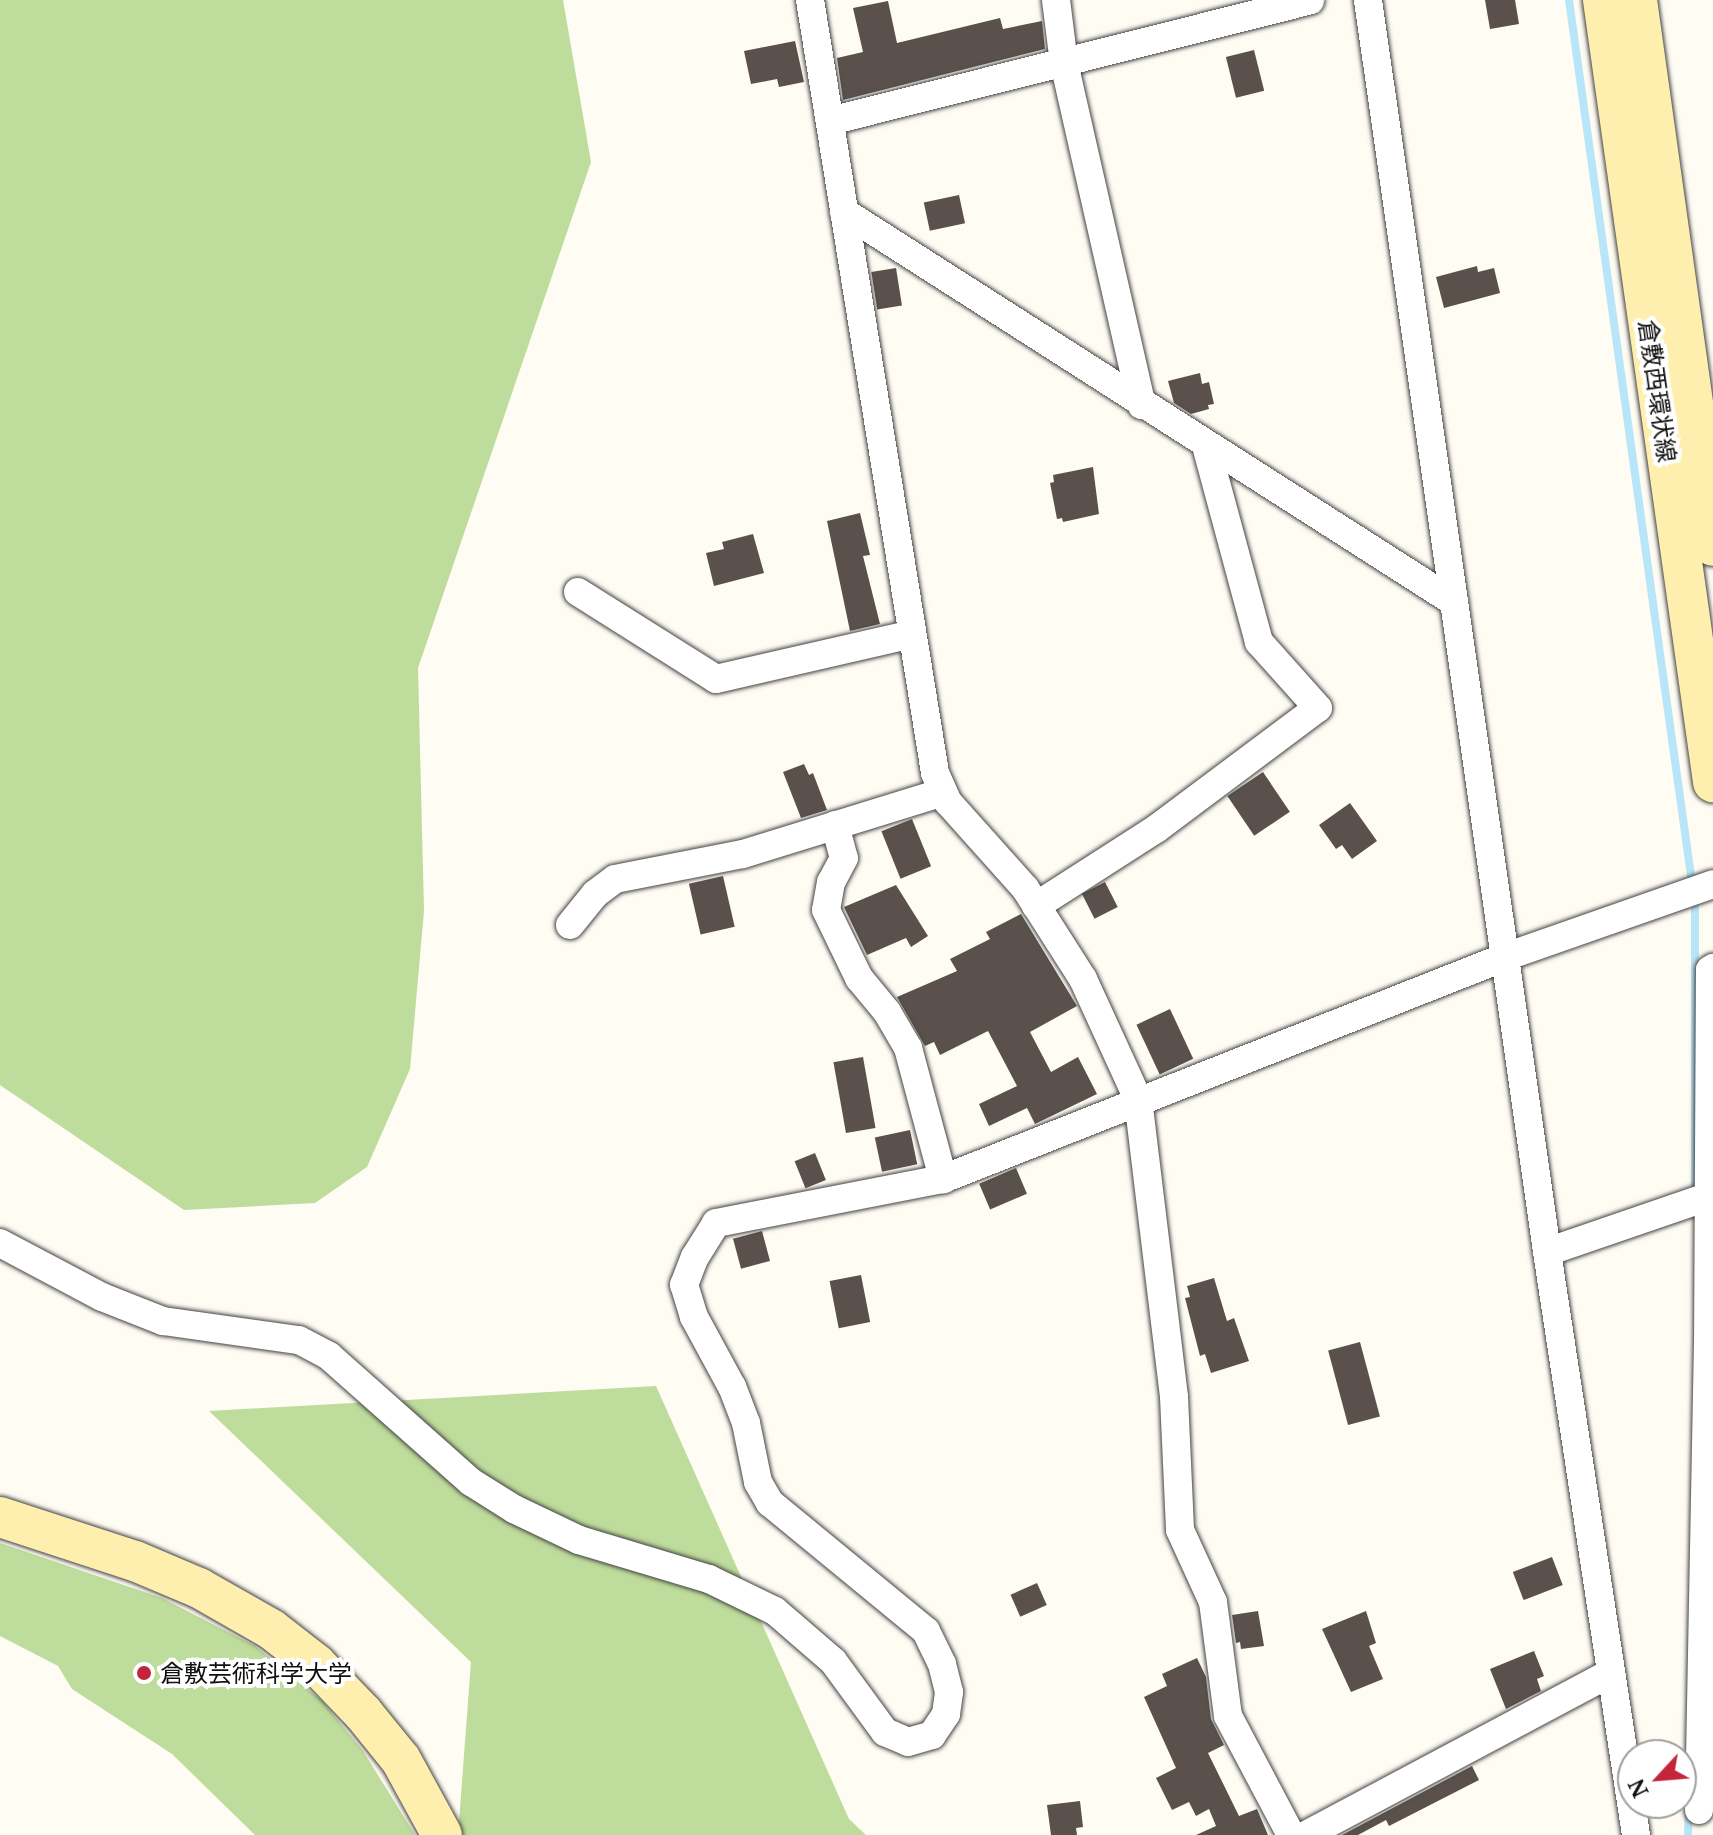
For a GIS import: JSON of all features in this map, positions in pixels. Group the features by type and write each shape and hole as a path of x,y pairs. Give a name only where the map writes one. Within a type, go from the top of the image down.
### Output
{"main road":[{"name":"倉敷西環状線","path":"1603,0 1713,782"},
{"name":"倉敷西環状線","path":"1637,0 1713,546"},
{"path":"0,1517 135,1561 199,1588 271,1629 316,1664 363,1713 401,1760 442,1835"}],"street":[{"path":"810,0 935,773 943,792 1036,906 1083,979 1138,1099 1174,1397 1180,1530 1213,1602 1228,1716 1291,1835"},
{"path":"1056,0 1064,63 1142,405"},
{"path":"830,121 1310,0"},
{"path":"1368,0 1547,1252 1636,1835"},
{"path":"844,212 1454,602"},
{"path":"1036,906 1156,829 1318,708 1259,642 1206,445"},
{"path":"578,592 716,679 912,634"},
{"path":"570,925 595,894 615,879 743,854 943,792"},
{"path":"835,825 844,858 831,882 826,910 859,978 887,1012 908,1048 943,1179"},
{"path":"0,1243 102,1297 163,1321 299,1340 329,1356 471,1482 514,1509 579,1540 709,1579 775,1611 833,1661 885,1732 908,1742 932,1735 946,1714 949,1692 926,1631 770,1503 758,1482 746,1423 732,1387 694,1317 684,1285 695,1257 716,1223 943,1179 1138,1099 1505,957 1713,884"},
{"path":"1699,1810 1710,1346 1710,970 1713,968"},
{"path":"1547,1252 1711,1195"},
{"path":"1306,1835 1611,1673"}],"green space":[{"path":"0,0 563,0 591,162 418,668 424,911 410,1069 367,1167 315,1203 184,1210 0,1085"},
{"path":"656,1386 849,1819 866,1835 458,1835 471,1662 209,1411"},
{"name":"倉敷芸術科学大学","path":"0,1543 162,1598 255,1646 322,1701 363,1751 415,1835 255,1835 172,1754 72,1689 58,1666 0,1636"}],"building":[{"path":"1485,0 1515,0 1519,24 1490,29"},
{"path":"888,1 897,43 1000,18 1003,29 1042,21 1045,49 843,100 837,58 863,52 853,8"},
{"path":"795,41 804,82 779,87 777,79 751,84 744,51"},
{"path":"1254,50 1264,91 1236,98 1226,57"},
{"path":"959,195 965,223 930,231 924,202"},
{"path":"1477,266 1478,272 1494,268 1500,293 1444,308 1436,277"},
{"path":"896,268 902,306 877,309 871,272"},
{"path":"1200,373 1202,384 1209,382 1214,404 1208,405 1209,409 1191,414 1174,403 1168,381"},
{"path":"1093,467 1099,514 1063,522 1062,518 1057,519 1050,483 1054,482 1053,475"},
{"path":"860,513 870,555 863,556 880,624 850,631 827,521"},
{"path":"753,534 764,573 714,586 706,553 724,549 722,542"},
{"path":"804,764 809,775 813,773 827,810 801,818 783,772"},
{"path":"1263,772 1290,812 1254,836 1227,796"},
{"path":"1350,803 1377,841 1352,859 1342,845 1336,849 1319,825"},
{"path":"912,819 931,866 901,879 881,831"},
{"path":"723,876 735,927 701,935 689,884"},
{"path":"1105,882 1118,907 1095,919 1082,894"},
{"path":"896,885 928,936 911,947 906,938 867,955 844,907"},
{"path":"1021,914 1077,1006 1030,1032 1051,1072 1078,1057 1097,1094 1035,1124 1027,1108 989,1126 979,1104 1017,1086 988,1031 940,1055 934,1042 925,1046 897,997 957,971 950,959 990,939 986,932"},
{"path":"1170,1009 1193,1059 1160,1074 1136,1025"},
{"path":"863,1057 876,1128 846,1133 833,1062"},
{"path":"910,1130 917,1164 882,1172 875,1137"},
{"path":"815,1153 826,1180 805,1188 795,1161"},
{"path":"1016,1168 1027,1194 990,1209 979,1184"},
{"path":"762,1231 770,1261 741,1269 733,1239"},
{"path":"861,1275 870,1322 839,1328 830,1281"},
{"path":"1214,1278 1227,1321 1234,1318 1249,1361 1211,1373 1205,1354 1200,1356 1185,1298 1190,1297 1187,1286"},
{"path":"1360,1342 1380,1416 1348,1425 1328,1351"},
{"path":"1552,1557 1563,1585 1524,1600 1513,1572"},
{"path":"1037,1583 1047,1605 1020,1617 1011,1595"},
{"path":"1258,1611 1264,1646 1241,1649 1240,1642 1236,1643 1232,1615"},
{"path":"1366,1611 1376,1643 1369,1646 1383,1679 1351,1692 1322,1629"},
{"path":"1534,1651 1544,1676 1537,1679 1541,1691 1506,1709 1490,1669"},
{"path":"1197,1658 1206,1677 1211,1719 1224,1745 1208,1753 1239,1816 1257,1809 1268,1835 1196,1835 1216,1826 1209,1809 1196,1816 1189,1802 1172,1810 1156,1778 1176,1768 1144,1697 1167,1686 1162,1674"},
{"path":"1472,1766 1479,1780 1389,1826 1386,1820 1358,1835 1342,1835"},
{"path":"1080,1801 1083,1827 1076,1828 1077,1835 1051,1835 1047,1805"}],"waterway":[{"path":"1569,0 1695,904 1695,1186"},
{"path":"1688,1835 1689,1819"}],"place":[{"name":"倉敷芸術科学大学","path":"144,1673"}]}
